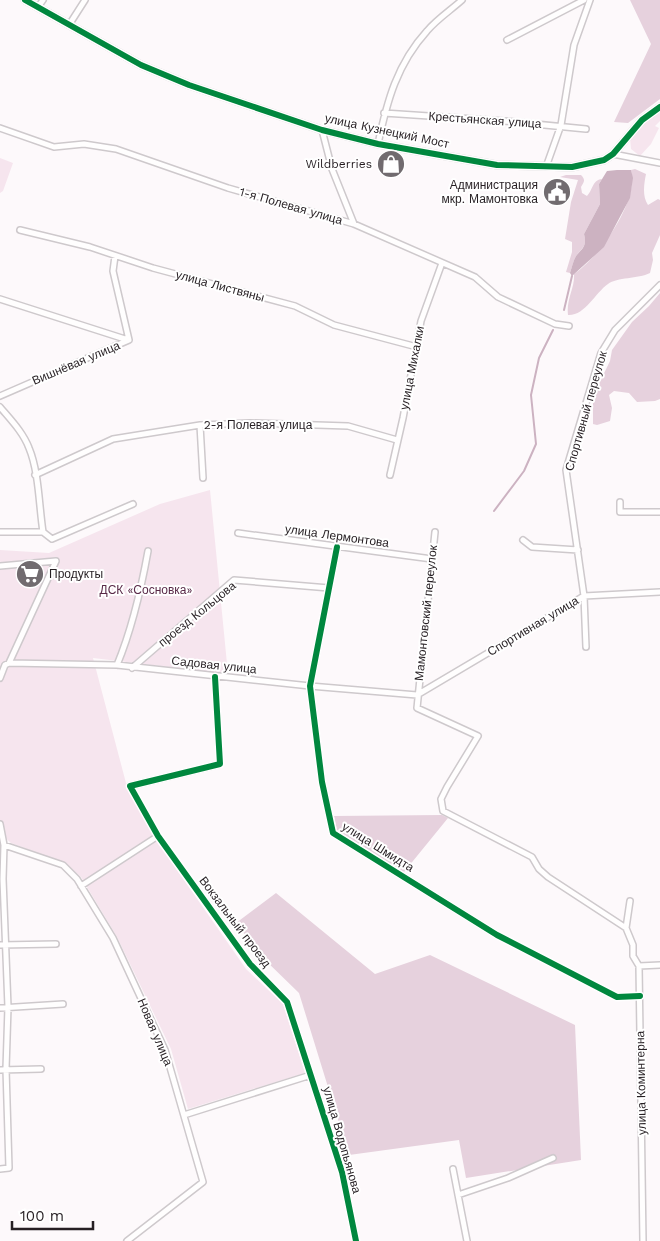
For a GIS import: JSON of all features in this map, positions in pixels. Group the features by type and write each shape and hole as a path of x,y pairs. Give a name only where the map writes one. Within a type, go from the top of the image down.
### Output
{"street":[{"name":"улица Кузнецкий Мост","path":"25,0 141,65 189,85 322,130 378,144 497,165 546,167 587,165 604,160 613,154 636,127 660,107"},
{"path":"38,8 43,0"},
{"path":"69,25 85,0"},
{"path":"378,144 384,113 394,81 408,56 427,30 462,0"},
{"path":"507,40 584,0"},
{"path":"546,167 561,125 574,46 590,0"},
{"name":"Крестьянская улица","path":"384,113 561,125 586,129"},
{"name":"1-я Полевая улица","path":"0,128 54,147 84,144 116,149 228,188 354,224 475,278 498,297 555,324 568,326"},
{"path":"322,130 332,169 354,224"},
{"path":"613,154 660,163"},
{"name":"улица Листвяны","path":"20,230 90,247 115,256 295,306 334,325 417,347"},
{"name":"Вишнёвая улица","path":"0,396 129,340 113,271 115,256"},
{"name":"улица Михалки","path":"390,475 421,321 442,264"},
{"name":"Спортивный переулок","path":"586,647 584,596 566,470 601,353 615,330 660,285"},
{"path":"0,299 129,340"},
{"path":"0,407 18,428 29,448 36,475 43,532"},
{"name":"2-я Полевая улица","path":"36,475 113,439 200,425 250,422 348,426 397,440"},
{"path":"200,425 202,478"},
{"path":"620,502 620,512 660,512"},
{"path":"0,532 43,532 52,539 132,504"},
{"name":"Мамонтовский переулок","path":"417,694 435,532"},
{"name":"улица Лермонтова","path":"238,533 337,548 432,559"},
{"path":"523,540 532,548 578,550"},
{"name":"улица Шмидта","path":"337,548 310,686 322,782 333,833 497,935 616,997 640,996"},
{"path":"117,665 140,592 148,551"},
{"path":"0,566 56,561 0,678"},
{"name":"проезд Кольцова","path":"132,668 234,580 329,588"},
{"name":"Спортивная улица","path":"417,694 584,596 660,592"},
{"name":"Садовая улица","path":"5,665 117,665 215,677 417,694"},
{"name":"Вокзальный проезд","path":"215,677 220,764 130,786 158,836 250,964 288,1002 311,1075"},
{"path":"417,694 417,708 478,736 441,800 444,811 532,857 539,870 548,877 626,928"},
{"path":"0,824 4,844 3,879 8,1007 3,1069 9,1168 0,1169"},
{"path":"81,886 158,836"},
{"path":"0,838 4,844"},
{"name":"Новая улица","path":"4,844 63,865 77,879 112,938 165,1050 203,1182 127,1241"},
{"name":"улица Коминтерна","path":"630,901 626,928 639,966 643,1241"},
{"path":"0,945 56,944"},
{"path":"639,966 660,965"},
{"path":"0,1008 63,1004"},
{"path":"3,1069 41,1069"},
{"path":"184,1115 311,1075"},
{"name":"улица Водопьянова","path":"311,1075 342,1172 356,1241"},
{"path":"458,1195 508,1178 553,1158"},
{"path":"453,1169 467,1241"}],"green space":[{"path":"660,113 660,121 655,126 659,128 651,144 640,156 631,149 630,138 649,119"},
{"path":"0,158 13,163 3,191 0,193"},
{"name":"ДСК «Сосновка»","path":"210,490 228,674 93,658 126,783 154,837 246,969 283,1004 305,1073 188,1109 171,1049 117,937 81,877 65,863 11,843 0,833 0,550 49,553 160,504"}],"shaded area":[{"path":"630,0 660,0 660,99 628,123 614,122 651,44"},
{"path":"635,169 646,174 644,194 648,205 658,199 660,200 660,235 652,253 653,260 650,273 608,284 580,312 568,315 568,304 574,274 595,255 615,228 629,197 632,183 631,170"},
{"path":"631,170 633,178 630,198 604,247 572,276 570,273 574,260 585,244 584,234 600,204 599,184 607,171"},
{"path":"581,175 584,180 581,187 582,193 587,196 594,183 602,179 599,184 600,204 584,234 585,244 575,258 570,273 566,272 572,252 572,242 565,239 571,202 578,180 560,177"},
{"path":"660,293 660,399 637,402 629,393 614,391 609,395 612,408 610,421 597,425 593,424 593,396 610,361 612,350 632,322"},
{"path":"442,815 448,818 404,872 337,830 334,816"},
{"path":"276,893 375,974 430,955 575,1025 581,1160 466,1178 459,1140 349,1155 299,993 262,957 236,923"}],"waterway":[{"path":"564,310 572,276"},
{"path":"494,511 524,471 536,444 531,395 539,358 553,330"}],"cycle path":[{"path":"25,0 141,65 189,85 322,130 378,144 497,165 572,167 604,160 613,154 642,120 660,107"},
{"path":"337,547 310,686 322,782 333,833 497,935 617,997 640,996"},
{"path":"215,677 220,764 130,786 158,836 250,964 287,1002 342,1172 356,1241"}],"place":[{"name":"Wildberries","path":"391,164"},
{"name":"Администрация мкр. Мамонтовка","path":"557,192"},
{"name":"Продукты","path":"30,574"}]}
